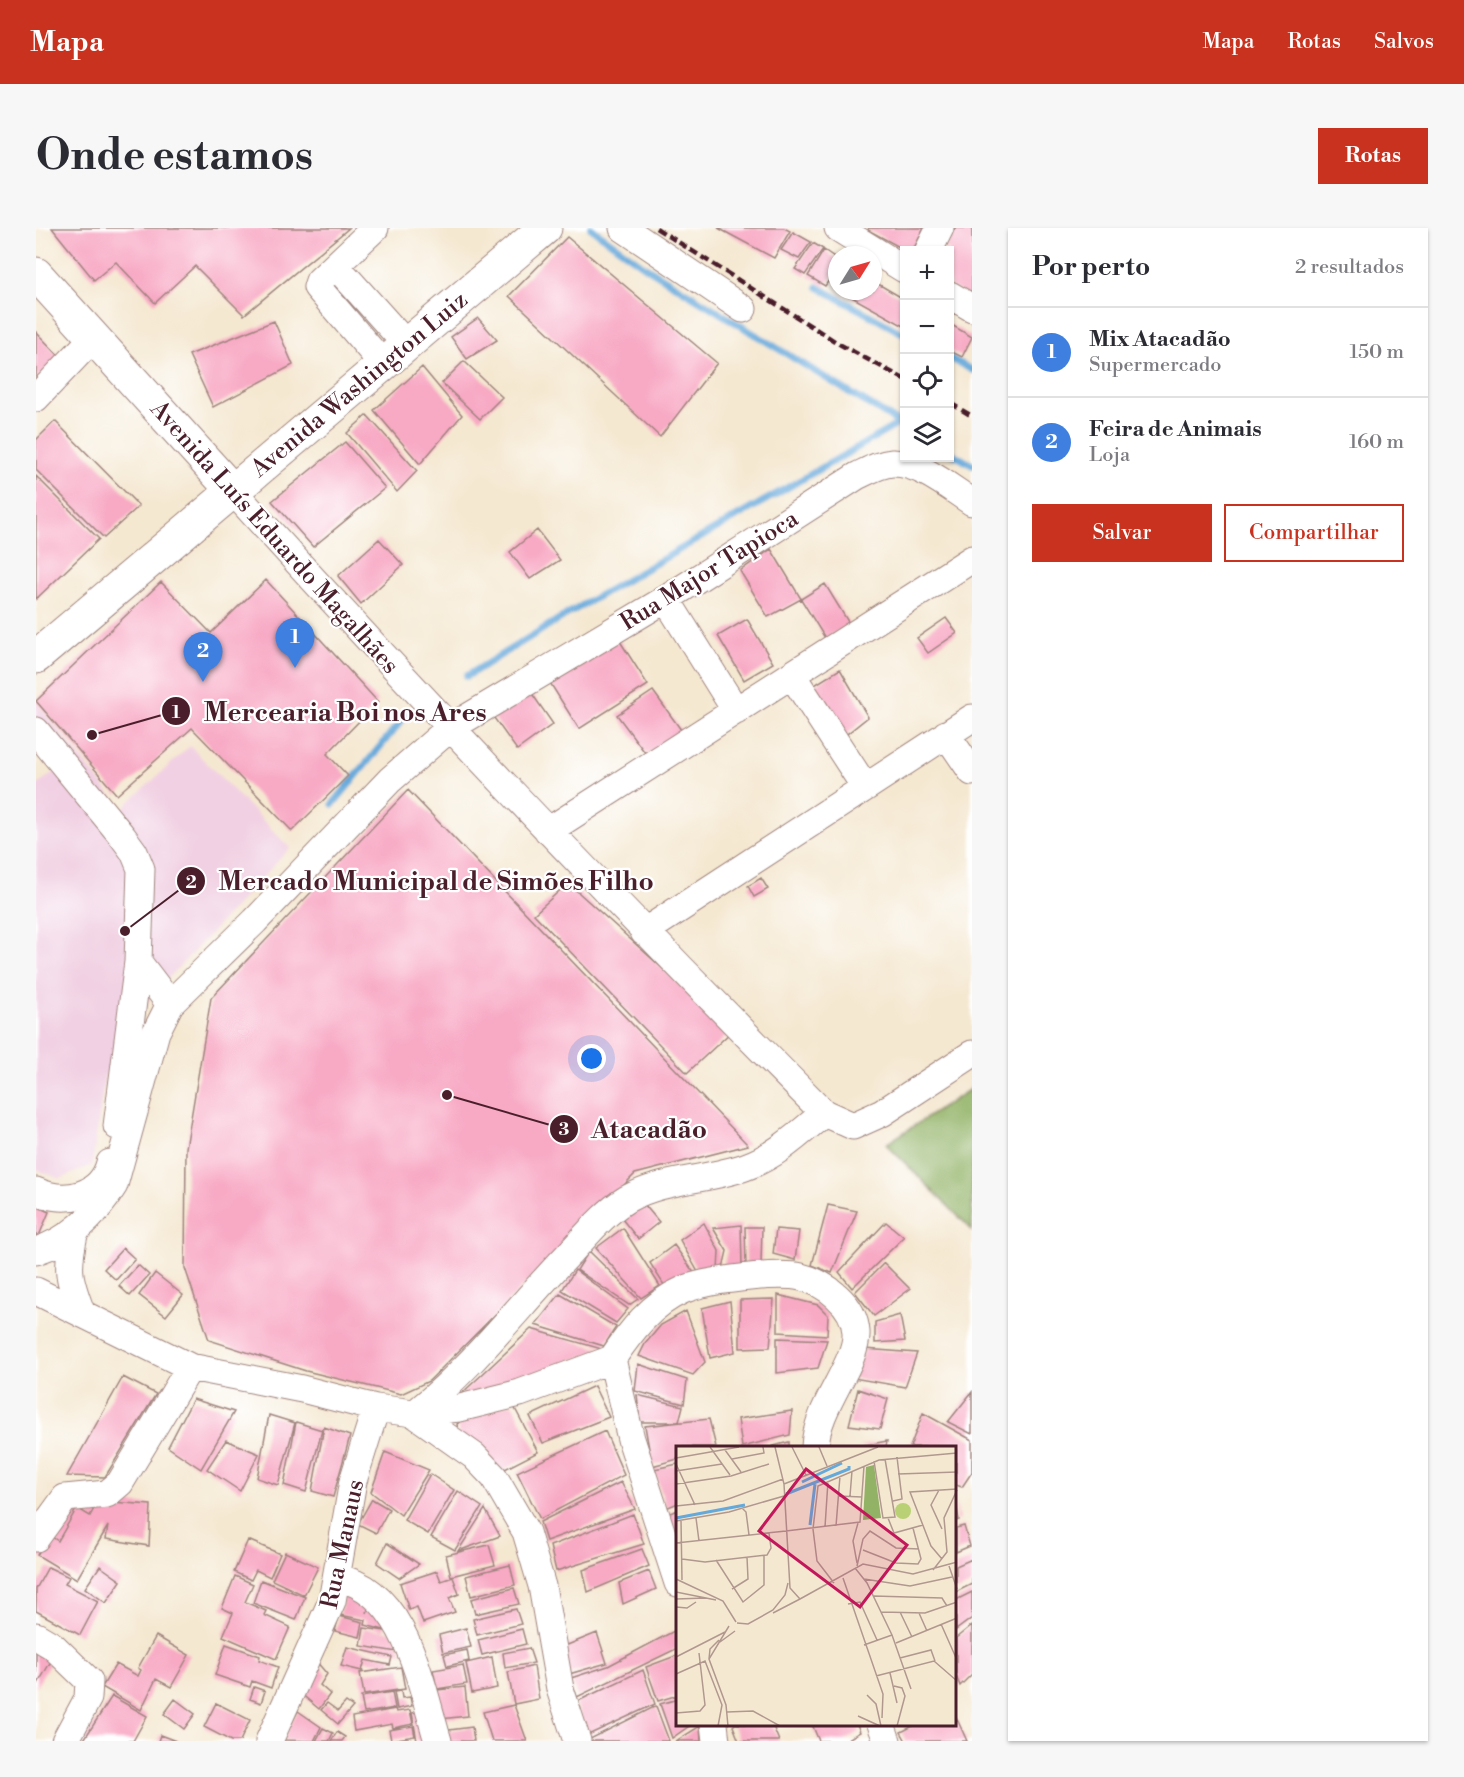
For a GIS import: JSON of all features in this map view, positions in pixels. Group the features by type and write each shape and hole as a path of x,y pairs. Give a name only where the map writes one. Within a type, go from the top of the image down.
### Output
{"main road":[{"name":"Avenida Washington Luiz","path":"36,657 545,228"},
{"name":"Avenida Luís Eduardo Magalhães","path":"36,274 232,490"}],"street":[{"path":"375,228 336,266 394,354"},
{"path":"623,228 742,309"},
{"path":"838,228 900,267"},
{"path":"931,246 940,228"},
{"path":"954,297 972,308"},
{"path":"36,398 94,337"},
{"name":"Rua Major Tapioca","path":"36,1251 50,1246 75,1230 103,1203 114,1185 156,1032 170,1004 255,921 390,780 450,728 666,599 857,476 879,466 893,463 908,465 972,502"},
{"name":"Avenida Luís Eduardo Magalhães","path":"232,490 450,728 644,932 824,1113 853,1126 882,1113 972,1054"},
{"path":"548,831 972,559"},
{"path":"666,599 736,711"},
{"path":"792,675 865,788"},
{"path":"644,932 972,718"},
{"path":"946,734 972,772"},
{"path":"36,1191 65,1199 97,1185 107,1175 115,1144 138,963 141,870 134,852 40,744"},
{"path":"138,963 170,1004"},
{"path":"416,1412 454,1381 511,1315 604,1216 627,1200 652,1189 746,1167 780,1150 824,1113"},
{"path":"75,1230 70,1255 69,1280 82,1314"},
{"path":"36,1291 189,1367 302,1389 376,1408 416,1412 460,1408 520,1393 612,1359 642,1319 658,1304 683,1290 712,1281 799,1277 814,1282 837,1295 848,1310 856,1331 852,1352 819,1422 815,1446"},
{"path":"612,1359 631,1439 676,1577"},
{"path":"36,1538 65,1498 107,1494 120,1483 189,1367"},
{"name":"Rua Manaus","path":"270,1741 327,1618 339,1578 344,1523 353,1481 376,1408"},
{"path":"416,1412 474,1456 494,1477 526,1532 542,1586 560,1689 577,1741"},
{"path":"339,1578 351,1581 371,1592 399,1626 410,1651 438,1741"},
{"path":"36,1636 53,1646 89,1681 88,1698 65,1741"},
{"path":"714,1726 716,1741"},
{"path":"881,1726 887,1741"}],"shaded area":[{"path":"36,702 122,809 190,746 290,848 150,998 105,1075 92,1165 60,1179 36,1169 36,787 63,764 36,731"}],"green space":[{"path":"972,1088 972,1230 886,1144"}],"building":[{"path":"52,228 349,228 244,315 195,266 155,303 116,262 94,280"},
{"path":"718,228 784,228 790,231 774,258"},
{"path":"869,228 924,228 915,246 900,247 868,230"},
{"path":"955,228 972,228 972,298 954,288 954,246 946,246"},
{"path":"793,232 811,242 799,259 781,250"},
{"path":"567,237 717,363 660,437 509,296"},
{"path":"813,243 823,249 805,275 795,269"},
{"path":"824,250 828,253 828,282 825,286 808,276"},
{"path":"882,286 900,297 900,324 857,300 882,300"},
{"path":"478,318 497,340 467,359 451,337"},
{"path":"274,321 293,365 213,407 189,355"},
{"path":"954,326 972,337 962,357 954,353"},
{"path":"36,332 60,357 36,379"},
{"path":"464,361 502,397 480,419 442,383"},
{"path":"422,367 462,415 420,464 374,410"},
{"path":"367,415 417,471 397,492 347,433"},
{"path":"55,421 139,506 104,538 36,470 36,440"},
{"path":"345,442 385,488 313,547 272,501"},
{"path":"36,476 99,539 36,599"},
{"path":"537,530 560,560 530,579 510,552"},
{"path":"379,539 403,565 361,604 338,576"},
{"path":"771,549 801,599 768,617 740,571"},
{"path":"266,580 378,702 327,754 348,776 292,831 192,728 117,795 36,701 161,582 211,633"},
{"path":"825,584 850,625 825,638 801,599"},
{"path":"946,618 957,633 928,653 917,638"},
{"path":"747,619 773,663 744,680 718,636"},
{"path":"616,635 648,685 579,729 547,678"},
{"path":"840,669 868,717 843,737 813,686"},
{"path":"526,685 553,724 517,750 489,711"},
{"path":"653,691 684,734 646,754 617,715"},
{"path":"408,790 748,1145 635,1174 429,1381 401,1394 306,1371 209,1340 185,1268 186,1148 211,998"},
{"path":"761,878 768,889 754,897 748,886"},
{"path":"568,883 732,1031 687,1073 534,914"},
{"path":"638,1197 659,1222 638,1239 618,1214"},
{"path":"828,1205 857,1211 832,1273 812,1265"},
{"path":"36,1206 49,1212 36,1243"},
{"path":"886,1222 904,1237 852,1288 839,1272"},
{"path":"704,1223 719,1251 718,1271 698,1272 680,1240"},
{"path":"741,1225 742,1267 723,1268 727,1251 713,1228"},
{"path":"745,1227 762,1227 761,1264 746,1266"},
{"path":"623,1228 660,1286 641,1298 596,1248"},
{"path":"776,1229 799,1231 795,1260 773,1254"},
{"path":"674,1245 697,1277 664,1285 650,1263"},
{"path":"123,1248 135,1259 116,1280 104,1269"},
{"path":"589,1251 638,1299 629,1305 577,1270"},
{"path":"884,1263 910,1289 874,1316 855,1292"},
{"path":"138,1265 149,1275 130,1296 119,1286"},
{"path":"575,1270 628,1309 616,1323 562,1290"},
{"path":"155,1273 183,1295 166,1316 139,1295"},
{"path":"560,1294 616,1327 604,1346 535,1325"},
{"path":"778,1295 818,1305 828,1315 827,1335 778,1332"},
{"path":"774,1299 770,1347 740,1348 740,1300"},
{"path":"730,1301 735,1352 710,1358 702,1308"},
{"path":"686,1311 705,1362 693,1375 639,1356 645,1344 661,1325"},
{"path":"900,1315 905,1341 875,1343 875,1322"},
{"path":"531,1329 602,1349 472,1398 460,1395"},
{"path":"777,1338 827,1340 818,1368 777,1373"},
{"path":"864,1349 917,1353 905,1387 853,1378"},
{"path":"638,1364 687,1380 684,1404 635,1391"},
{"path":"123,1377 156,1394 105,1477 67,1476"},
{"path":"594,1386 609,1417 543,1443 530,1416"},
{"path":"858,1389 888,1399 880,1429 849,1425"},
{"path":"972,1392 972,1434 948,1422"},
{"path":"637,1395 683,1406 679,1422 640,1422"},
{"path":"193,1399 234,1412 201,1469 168,1447"},
{"path":"512,1403 538,1452 503,1470 460,1440 457,1424 469,1416"},
{"path":"792,1411 790,1435 746,1446 742,1446 738,1419"},
{"path":"923,1413 972,1440 972,1472 962,1487 957,1485 957,1446 910,1446"},
{"path":"269,1415 295,1423 278,1485 257,1478"},
{"path":"709,1419 716,1446 676,1446 676,1460 652,1466 645,1426"},
{"path":"296,1422 322,1430 306,1492 284,1485"},
{"path":"324,1427 350,1436 333,1497 312,1491"},
{"path":"605,1431 624,1475 540,1519 517,1472"},
{"path":"226,1440 259,1454 240,1491 207,1469"},
{"path":"887,1441 886,1446 861,1446"},
{"path":"789,1442 789,1446 773,1446"},
{"path":"385,1452 429,1470 401,1515 371,1492"},
{"path":"676,1464 676,1504 666,1508 654,1469"},
{"path":"430,1474 454,1490 428,1534 404,1520"},
{"path":"621,1482 635,1509 546,1541 540,1522"},
{"path":"458,1491 482,1507 455,1550 431,1537"},
{"path":"372,1499 389,1509 376,1533 358,1524"},
{"path":"98,1501 151,1505 149,1546 106,1539 108,1526 77,1579 37,1555 49,1535 58,1541 77,1508 90,1516"},
{"path":"485,1509 500,1536 458,1551"},
{"path":"676,1511 676,1540 667,1514"},
{"path":"633,1514 644,1544 556,1571 550,1546"},
{"path":"964,1526 970,1546 957,1552 957,1528"},
{"path":"248,1540 280,1554 270,1577 256,1570 251,1580 234,1572"},
{"path":"387,1543 419,1564 399,1578 377,1563"},
{"path":"489,1545 495,1565 451,1576 446,1555"},
{"path":"642,1549 649,1566 588,1592 583,1570"},
{"path":"285,1552 318,1567 304,1595 272,1580"},
{"path":"972,1559 972,1584 957,1592 957,1566"},
{"path":"510,1565 515,1585 471,1596 466,1576"},
{"path":"100,1566 121,1581 106,1603 85,1588"},
{"path":"48,1567 69,1577 65,1584 98,1601 80,1635 36,1611 36,1589"},
{"path":"437,1571 441,1581 453,1577 459,1594 449,1598 455,1612 423,1623 417,1607 409,1610 400,1583"},
{"path":"649,1571 656,1589 623,1604 619,1583"},
{"path":"235,1576 253,1584 245,1602 266,1611 264,1615 290,1627 276,1659 223,1636 233,1613 222,1608"},
{"path":"261,1580 305,1597 296,1620 253,1603"},
{"path":"514,1588 519,1604 475,1614 471,1599"},
{"path":"972,1592 972,1618 957,1629 957,1600"},
{"path":"344,1594 370,1599 367,1613 369,1607 388,1612 384,1630 365,1625 366,1620 340,1615"},
{"path":"516,1609 521,1624 477,1635 473,1619"},
{"path":"339,1616 363,1622 360,1637 335,1631"},
{"path":"972,1625 972,1674 960,1686 957,1678 957,1637"},
{"path":"364,1628 393,1632 403,1653 361,1646"},
{"path":"466,1628 471,1647 443,1653 439,1635"},
{"path":"522,1629 526,1644 482,1655 478,1640"},
{"path":"674,1631 676,1635 676,1649 577,1697 571,1678 608,1666"},
{"path":"597,1633 607,1663 569,1674 560,1648"},
{"path":"156,1636 189,1655 171,1687 156,1679 141,1710 102,1687 116,1664 138,1676 141,1670 138,1668"},
{"path":"36,1639 43,1644 37,1652 51,1661 36,1687"},
{"path":"226,1644 260,1656 259,1660 278,1667 271,1688 252,1681 250,1687 215,1675"},
{"path":"347,1647 392,1657 390,1665 365,1660 362,1671 341,1666"},
{"path":"529,1648 534,1663 505,1668 503,1653"},
{"path":"467,1650 469,1661 447,1666 444,1655"},
{"path":"676,1656 676,1696 658,1701 646,1667"},
{"path":"492,1657 497,1688 472,1693 466,1663"},
{"path":"316,1661 327,1674 320,1685 330,1694 319,1709 299,1692"},
{"path":"463,1665 467,1684 437,1689 433,1670"},
{"path":"534,1666 539,1699 514,1704 508,1672"},
{"path":"401,1667 405,1689 364,1695 360,1673"},
{"path":"643,1670 655,1704 586,1736 576,1702"},
{"path":"254,1687 265,1691 261,1703 250,1699"},
{"path":"465,1687 468,1716 440,1719 437,1690"},
{"path":"401,1691 402,1698 410,1697 412,1706 397,1709 394,1692"},
{"path":"392,1692 395,1708 364,1713 361,1697"},
{"path":"112,1696 147,1716 133,1741 83,1741"},
{"path":"175,1699 195,1714 184,1729 164,1714"},
{"path":"676,1700 676,1726 689,1726 672,1738 660,1704"},
{"path":"346,1702 353,1707 338,1724 321,1710 327,1703 338,1711"},
{"path":"216,1703 250,1720 240,1741 231,1741 204,1727"},
{"path":"514,1705 527,1741 492,1741 483,1712"},
{"path":"656,1706 669,1741 591,1741 590,1739"},
{"path":"395,1709 396,1712 410,1710 413,1724 393,1728 392,1724 354,1731 352,1717"},
{"path":"427,1710 435,1741 417,1741 412,1713"},
{"path":"298,1711 321,1727 314,1741 283,1740"},
{"path":"957,1719 967,1741 906,1741 901,1732 913,1726 957,1726"},
{"path":"413,1726 415,1736 391,1740 389,1730"},
{"path":"700,1726 701,1741 676,1741"},
{"path":"733,1726 773,1726 779,1741 739,1741"},
{"path":"813,1726 858,1726 860,1732 845,1741 819,1741"},
{"path":"472,1727 474,1741 443,1741 442,1731"},
{"path":"323,1728 333,1733 329,1741 316,1741"},
{"path":"337,1732 345,1737 342,1741 331,1741"},
{"path":"160,1735 176,1741 158,1741"}],"waterway":[{"path":"591,228 647,268 900,424"},
{"path":"818,287 900,332"},
{"path":"954,360 972,370"},
{"path":"467,676 569,613 900,423"},
{"path":"954,454 972,465"},
{"path":"333,804 406,715"}],"railway":[{"path":"656,228 841,345 900,377"},
{"path":"954,405 972,416"}],"place":[{"name":"Mix Atacadão","path":"295,668"},
{"name":"Feira de Animais","path":"203,682"},
{"name":"Mercearia Boi nos Ares","path":"92,735"},
{"name":"Mercado Municipal de Simões Filho","path":"125,931"},
{"name":"Atacadão","path":"447,1095"}]}
